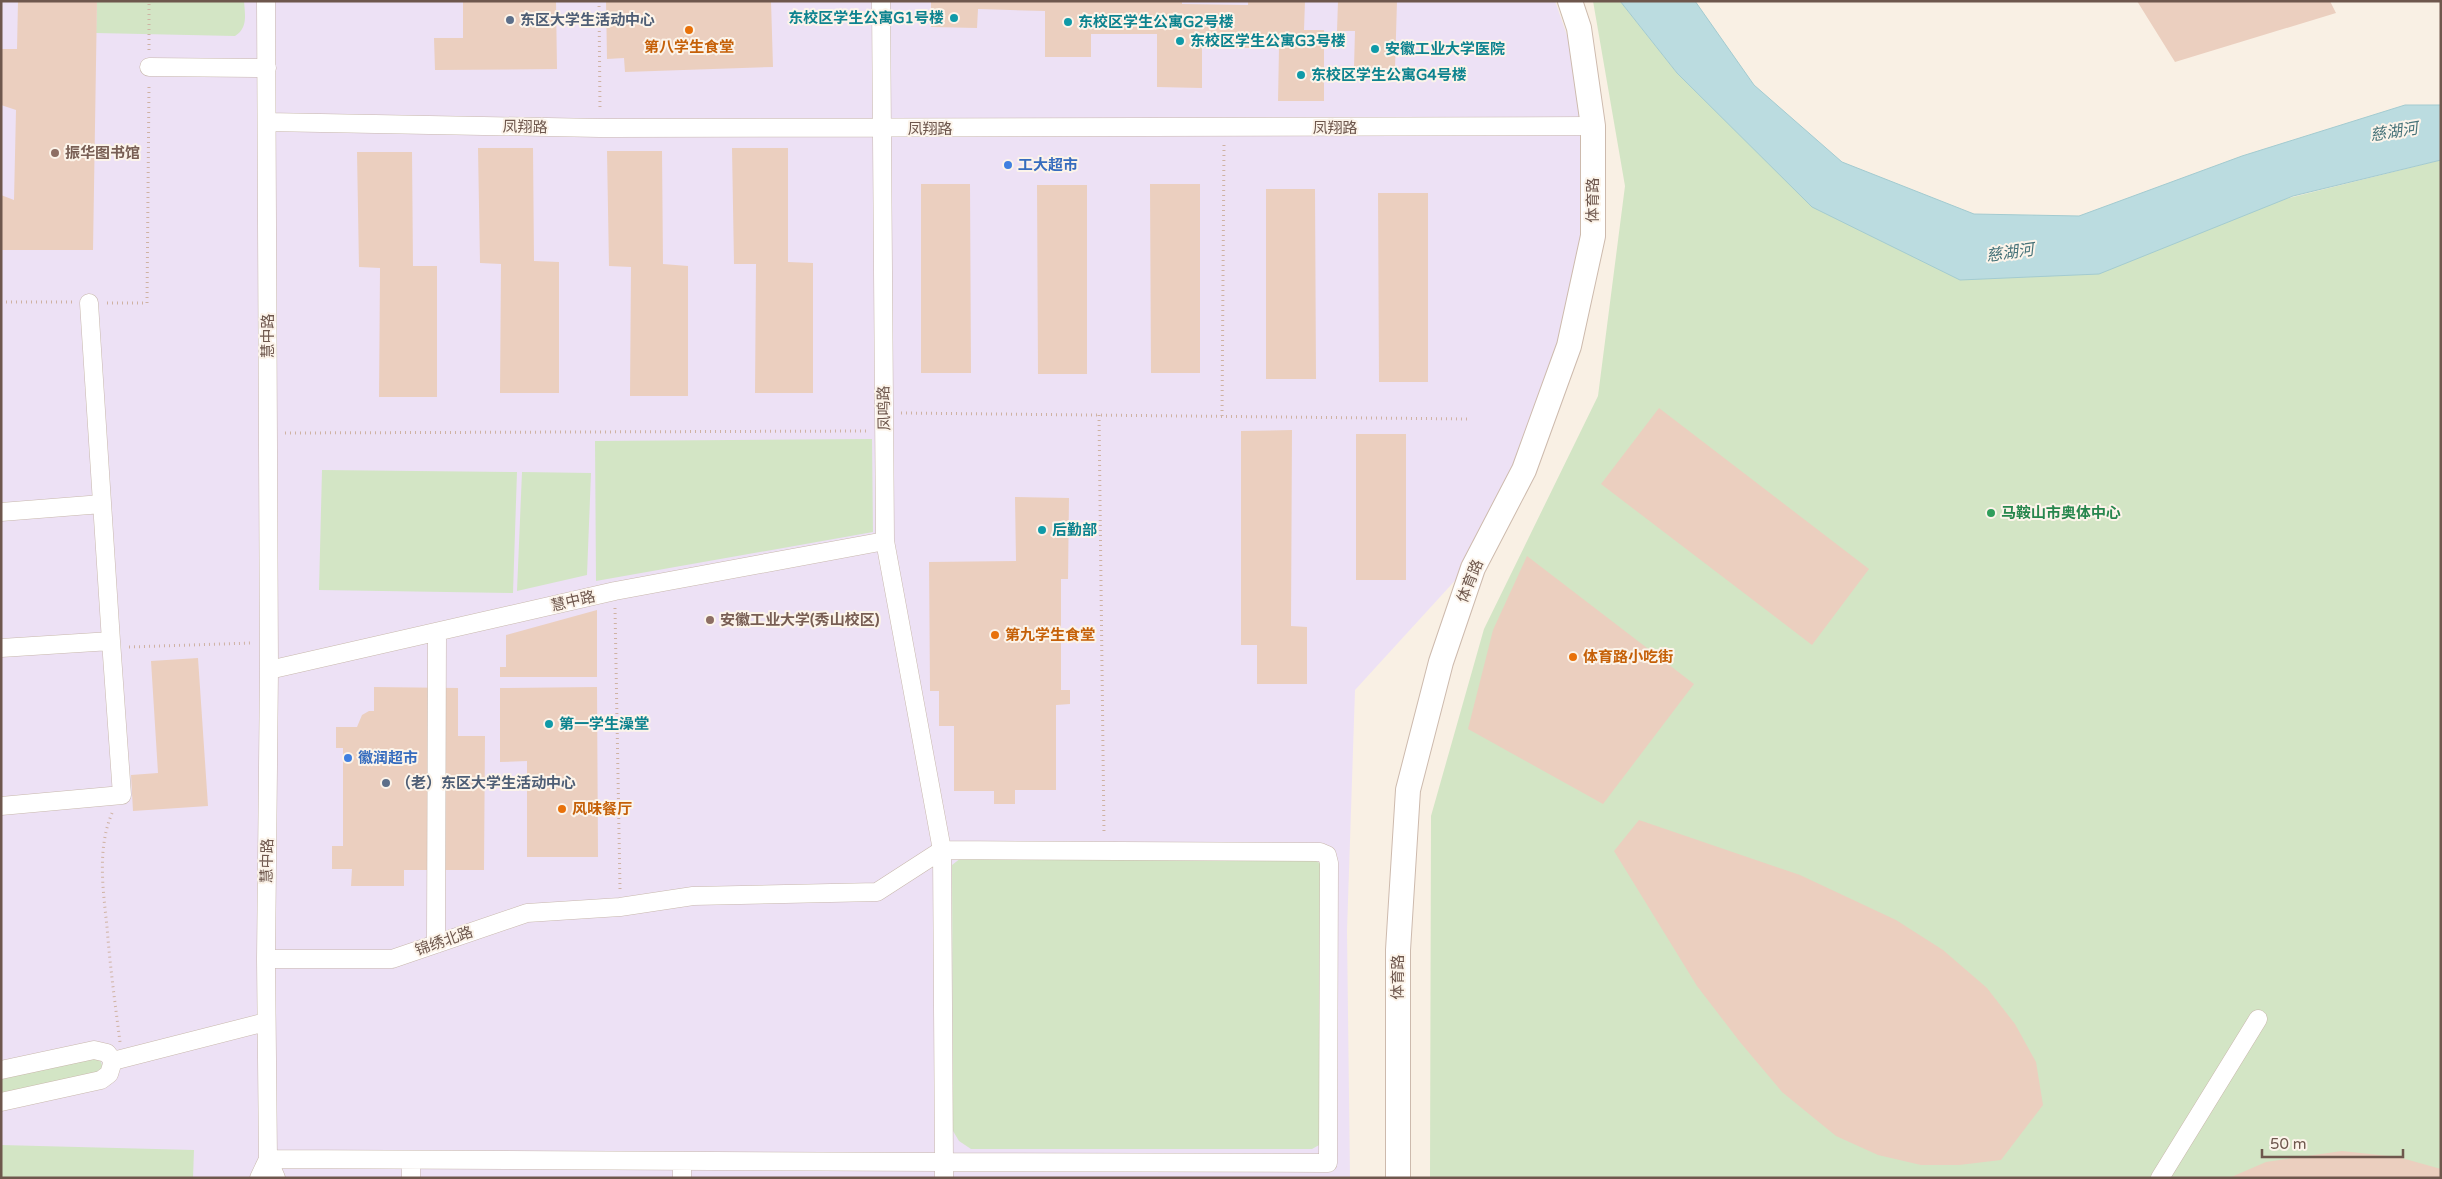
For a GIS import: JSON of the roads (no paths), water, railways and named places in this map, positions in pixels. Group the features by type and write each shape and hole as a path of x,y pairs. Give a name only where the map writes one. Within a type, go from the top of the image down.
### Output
{"street":[{"name":"慧中路","path":"266,1 269,670 266,959 268,1160"},
{"name":"凤鸣路","path":"881,1 880,129 885,541 942,850 944,1170"},
{"name":"体育路","path":"1398,1178 1398,950 1408,790 1440,662 1473,568 1524,470 1569,346 1593,236 1593,126 1579,28 1570,1"},
{"path":"149,67 267,68"},
{"name":"凤翔路","path":"267,122 600,128 880,129 1593,126"},
{"path":"1,806 122,795 89,303"},
{"path":"1,512 102,504"},
{"name":"慧中路","path":"269,670 615,591 885,541"},
{"path":"436,944 437,632"},
{"path":"1,648 111,641"},
{"path":"268,1160 411,1169 1328,1170 1329,863 1327,855 1320,852 942,850"},
{"name":"锦绣北路","path":"266,959 392,959 527,913 620,907 693,896 878,892 942,850"},
{"path":"2160,1178 2258,1019"},
{"path":"1,1102 101,1080 109,1074 118,1060 266,1022"},
{"path":"1,1070 94,1050 107,1052 118,1060"},
{"path":"259,1178 268,1160"},
{"path":"268,1160 276,1178"}],"water":[{"name":"慈湖河","path":"1620,1 1695,1 1754,85 1842,162 1974,214 2079,216 2242,156 2405,105 2441,105 2441,160 2293,196 2099,274 1960,280 1812,207 1677,73"}],"place":[{"name":"东校区学生公寓G1号楼","path":"954,18"},
{"name":"东区大学生活动中心","path":"510,20"},
{"name":"东校区学生公寓G2号楼","path":"1068,22"},
{"name":"第八学生食堂","path":"689,30"},
{"name":"东校区学生公寓G3号楼","path":"1180,41"},
{"name":"安徽工业大学医院","path":"1375,49"},
{"name":"东校区学生公寓G4号楼","path":"1301,75"},
{"name":"振华图书馆","path":"55,153"},
{"name":"工大超市","path":"1008,165"},
{"name":"马鞍山市奥体中心","path":"1991,513"},
{"name":"后勤部","path":"1042,530"},
{"name":"安徽工业大学(秀山校区)","path":"710,620"},
{"name":"第九学生食堂","path":"995,635"},
{"name":"体育路小吃街","path":"1573,657"},
{"name":"第一学生澡堂","path":"549,724"},
{"name":"徽润超市","path":"348,758"},
{"name":"（老）东区大学生活动中心","path":"386,783"},
{"name":"风味餐厅","path":"562,809"}]}
